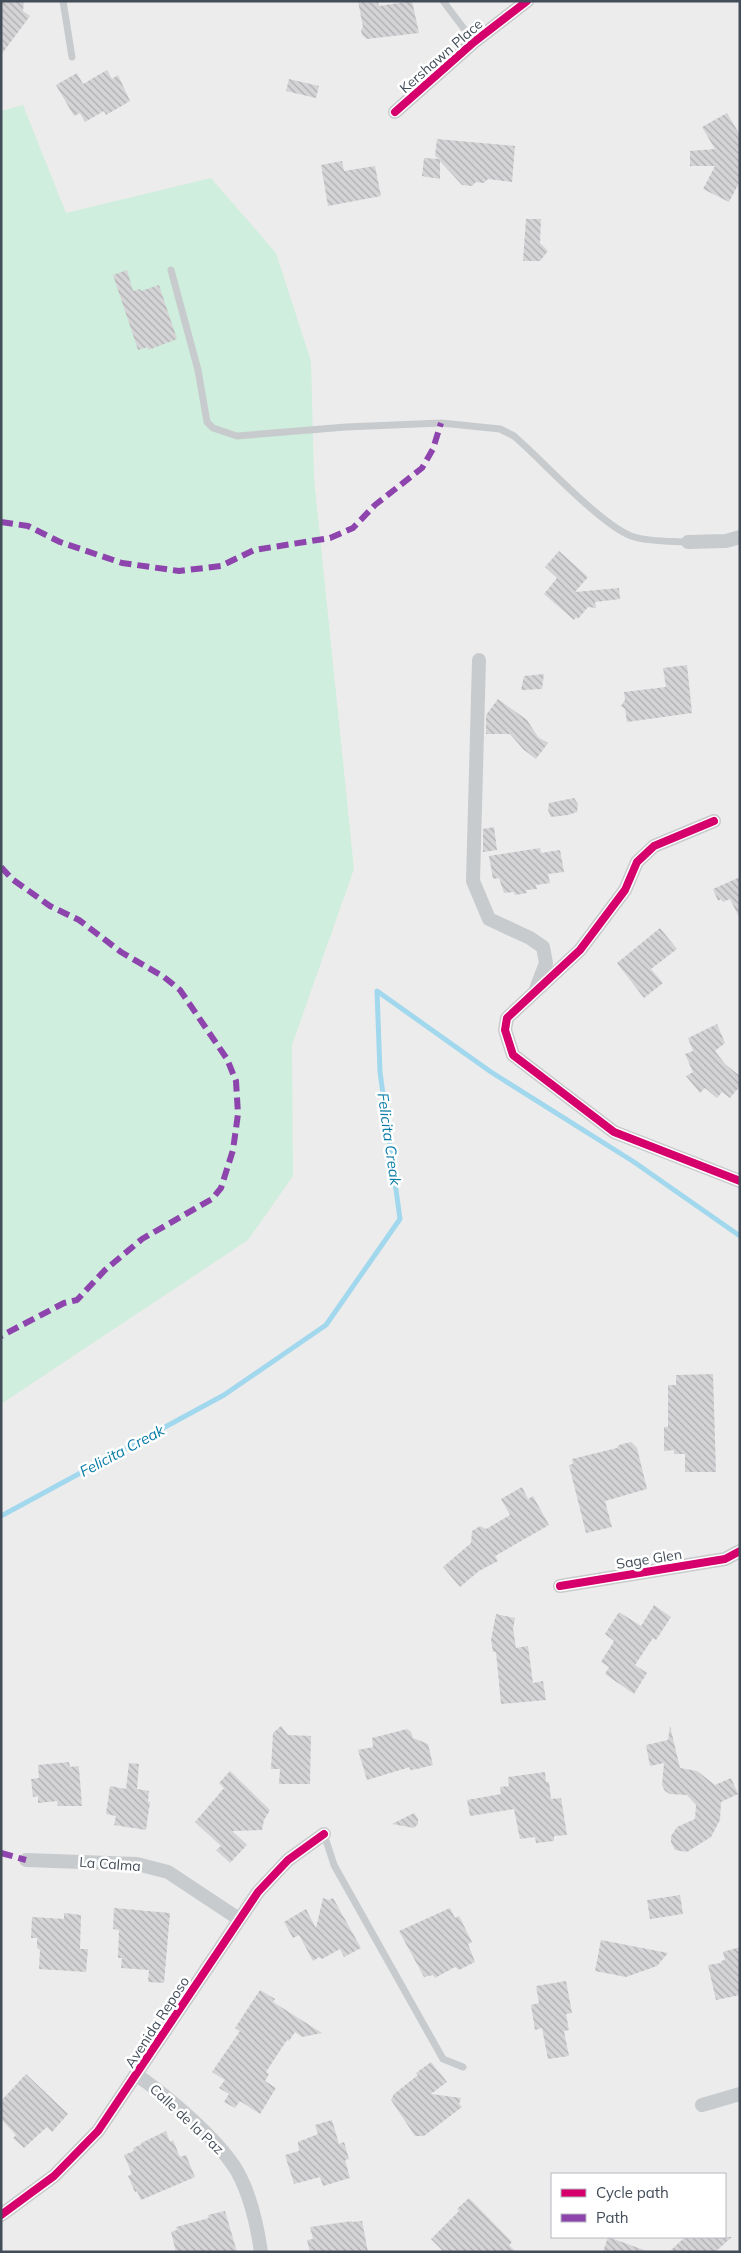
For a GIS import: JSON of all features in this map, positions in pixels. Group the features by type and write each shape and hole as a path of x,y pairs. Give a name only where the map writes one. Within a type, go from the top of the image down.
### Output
{"street":[{"name":"Kershawn Place","path":"395,112 474,42 527,1"},
{"path":"688,542 726,541 740,536"},
{"path":"479,660 473,881 489,919 530,938 543,948 546,963 535,992"},
{"path":"714,821 654,846 637,862 625,890 580,950 507,1018 505,1030 513,1055 614,1132 740,1181"},
{"name":"Sage Glen","path":"560,1586 725,1559 740,1551"},
{"name":"Avenida Reposo","path":"1,2215 54,2176 92,2138 137,2075 258,1892 288,1860 324,1834"},
{"name":"La Calma","path":"26,1860 137,1864 168,1872 239,1919"},
{"name":"Calle de la Paz","path":"137,2075 162,2093 224,2152 237,2172 256,2219 261,2252"},
{"path":"702,2105 740,2094"}],"lane":[{"path":"63,1 72,57"},
{"path":"443,1 474,42"},
{"path":"171,270 198,370 207,422 213,428 237,436 346,427 441,423 500,429 514,436 618,530 633,537 688,542"},
{"path":"324,1834 334,1865 443,2059 463,2067"}],"green space":[{"path":"23,105 66,213 211,178 276,253 311,361 314,478 354,869 292,1045 293,1176 248,1240 1,1404 1,111"}],"building":[{"path":"1,1 24,1 23,11 30,16 1,55"},
{"path":"358,1 378,1 379,6 412,1 419,33 367,39 362,35 361,30 363,27"},
{"path":"107,70 112,79 118,75 130,101 106,115 104,111 85,122 80,113 74,116 56,85 77,73 83,84"},
{"path":"289,79 319,86 316,98 286,91"},
{"path":"727,113 740,135 740,181 729,202 703,189 715,166 690,166 690,151 715,149 702,127"},
{"path":"437,139 515,146 512,182 488,179 484,183 476,182 472,186 462,185 440,161 440,179 422,176 424,158 439,159 435,156"},
{"path":"342,161 344,171 375,166 381,196 328,206 321,165"},
{"path":"526,219 541,219 540,243 548,251 540,261 523,261"},
{"path":"127,270 133,291 140,289 141,291 159,285 177,339 148,350 148,347 138,350 113,275"},
{"path":"559,551 588,577 575,592 619,588 620,599 595,602 596,608 588,607 578,619 576,617 574,620 544,594 557,578 545,567"},
{"path":"687,665 692,713 627,722 625,709 621,706 625,700 624,692 666,687 663,668"},
{"path":"544,674 542,689 521,690 524,676"},
{"path":"498,699 527,720 538,737 548,743 536,759 523,749 510,734 486,734 486,715"},
{"path":"574,798 578,804 577,812 551,817 548,810 549,803"},
{"path":"494,827 497,850 483,852 483,829"},
{"path":"540,848 541,853 560,850 564,872 548,874 550,883 536,885 537,889 526,890 527,893 515,895 514,892 504,893 499,878 493,879 489,856"},
{"path":"740,877 740,919 730,899 723,902 721,899 718,901 713,889"},
{"path":"660,928 677,949 651,969 663,983 644,998 617,963"},
{"path":"717,1024 725,1043 715,1051 725,1064 740,1076 740,1086 730,1098 722,1092 717,1098 705,1088 700,1093 686,1076 693,1072 685,1054 693,1051 688,1038"},
{"path":"713,1374 716,1472 685,1472 685,1454 674,1454 674,1450 664,1451 664,1427 668,1427 668,1385 676,1385 676,1375"},
{"path":"631,1442 637,1448 647,1489 605,1501 612,1527 586,1533 569,1465 573,1464 572,1459 617,1448 619,1445"},
{"path":"522,1487 528,1499 533,1496 549,1525 495,1556 498,1561 479,1571 460,1587 443,1567 471,1543 472,1531 480,1526 486,1529 510,1515 501,1499"},
{"path":"654,1605 671,1617 656,1640 653,1638 635,1665 647,1673 634,1694 605,1674 609,1667 601,1662 614,1641 605,1634 619,1612 641,1626"},
{"path":"496,1614 515,1618 513,1629 516,1648 528,1646 533,1683 543,1681 546,1700 501,1704 496,1652 493,1652 491,1640"},
{"path":"281,1726 288,1735 311,1736 310,1784 279,1784 280,1769 271,1769 273,1733"},
{"path":"670,1726 680,1768 697,1771 715,1785 731,1778 738,1794 721,1802 720,1820 711,1837 687,1852 675,1850 671,1842 671,1836 677,1827 695,1819 696,1805 687,1795 670,1794 665,1791 662,1785 664,1763 650,1766 646,1745 668,1740"},
{"path":"407,1729 411,1732 413,1738 428,1744 433,1765 410,1770 410,1767 367,1780 358,1750 373,1747 372,1738"},
{"path":"69,1762 70,1767 78,1766 79,1768 82,1806 58,1806 57,1801 38,1803 38,1796 33,1797 31,1779 39,1778 38,1765"},
{"path":"129,1763 139,1764 137,1789 149,1791 148,1802 150,1802 146,1830 114,1825 116,1816 106,1814 110,1786 126,1789"},
{"path":"230,1771 270,1810 264,1820 262,1830 232,1831 247,1845 230,1863 216,1850 221,1846 195,1822 224,1788 219,1783"},
{"path":"545,1772 546,1782 549,1782 551,1799 561,1798 567,1835 554,1836 554,1841 536,1843 535,1837 520,1839 514,1809 470,1816 467,1800 501,1794 500,1787 509,1786 508,1777"},
{"path":"414,1813 418,1819 418,1824 414,1828 392,1824"},
{"path":"680,1895 683,1914 650,1919 647,1900"},
{"path":"323,1898 329,1900 333,1898 361,1948 344,1957 340,1949 322,1959 319,1957 313,1961 299,1935 293,1938 284,1922 306,1909 316,1928"},
{"path":"114,1908 170,1913 164,1983 148,1982 149,1970 121,1968 122,1958 118,1958 119,1930 113,1929"},
{"path":"450,1908 455,1918 459,1916 472,1942 468,1944 475,1962 459,1970 455,1967 435,1978 433,1975 424,1977 399,1931"},
{"path":"64,1913 81,1915 80,1949 88,1949 86,1972 39,1969 40,1950 37,1948 37,1938 31,1938 32,1917 64,1919"},
{"path":"601,1940 668,1953 657,1966 626,1977 595,1971"},
{"path":"740,1947 740,1995 716,2000 708,1965 721,1963 721,1961 725,1960 723,1952"},
{"path":"566,1981 572,2013 566,2014 569,2030 564,2031 569,2056 548,2059 542,2028 535,2030 531,2005 539,2003 536,1986"},
{"path":"260,1990 275,1999 273,2002 322,2033 302,2037 295,2032 289,2041 287,2040 266,2072 269,2074 265,2081 276,2088 260,2114 240,2101 235,2108 224,2102 229,2094 219,2088 225,2080 212,2072 240,2031 235,2028"},
{"path":"431,2062 447,2082 431,2094 461,2098 459,2104 462,2107 424,2136 415,2136 391,2100 394,2094 418,2075 416,2073"},
{"path":"26,2074 68,2114 52,2132 47,2127 24,2148 13,2138 16,2135 1,2119 1,2101"},
{"path":"332,2120 339,2144 344,2142 349,2159 345,2160 350,2178 323,2186 320,2177 294,2184 285,2155 299,2151 298,2142 318,2134 315,2125"},
{"path":"166,2131 170,2142 173,2140 180,2157 186,2155 195,2177 141,2200 128,2176 132,2174 124,2155 134,2151 133,2148 141,2143"},
{"path":"469,2198 512,2242 509,2245 516,2252 444,2252 431,2239 459,2211 457,2209"},
{"path":"225,2211 237,2252 176,2252 171,2232 177,2230 176,2227 209,2218 208,2215"},
{"path":"362,2221 368,2252 310,2252 307,2240 313,2239 310,2227"},
{"path":"732,2237 715,2252 669,2252 684,2238"},
{"path":"608,2238 644,2250 644,2252 603,2252"}],"waterway":[{"name":"Felicita Creak","path":"1,1516 224,1395 326,1325 400,1219 380,1072 377,991 491,1072 634,1162 740,1236"}],"marked path":[{"path":"1,522 28,526 60,542 122,563 179,571 221,566 254,550 330,538 353,528 375,505 422,468 433,449 441,423"},
{"path":"1,867 12,879 50,906 79,920 121,952 164,977 180,990 227,1059 236,1081 238,1114 233,1150 221,1188 212,1199 142,1239 105,1270 77,1300 64,1303 1,1336"},
{"path":"1,1853 26,1860"}],"cycle path":[{"path":"395,112 474,42 527,1"},
{"path":"714,821 654,846 637,862 625,890 580,950 507,1018 505,1030 513,1055 614,1132 740,1181"},
{"path":"560,1586 725,1559 740,1551"},
{"path":"1,2215 54,2176 98,2131 258,1892 288,1860 324,1834"}]}
